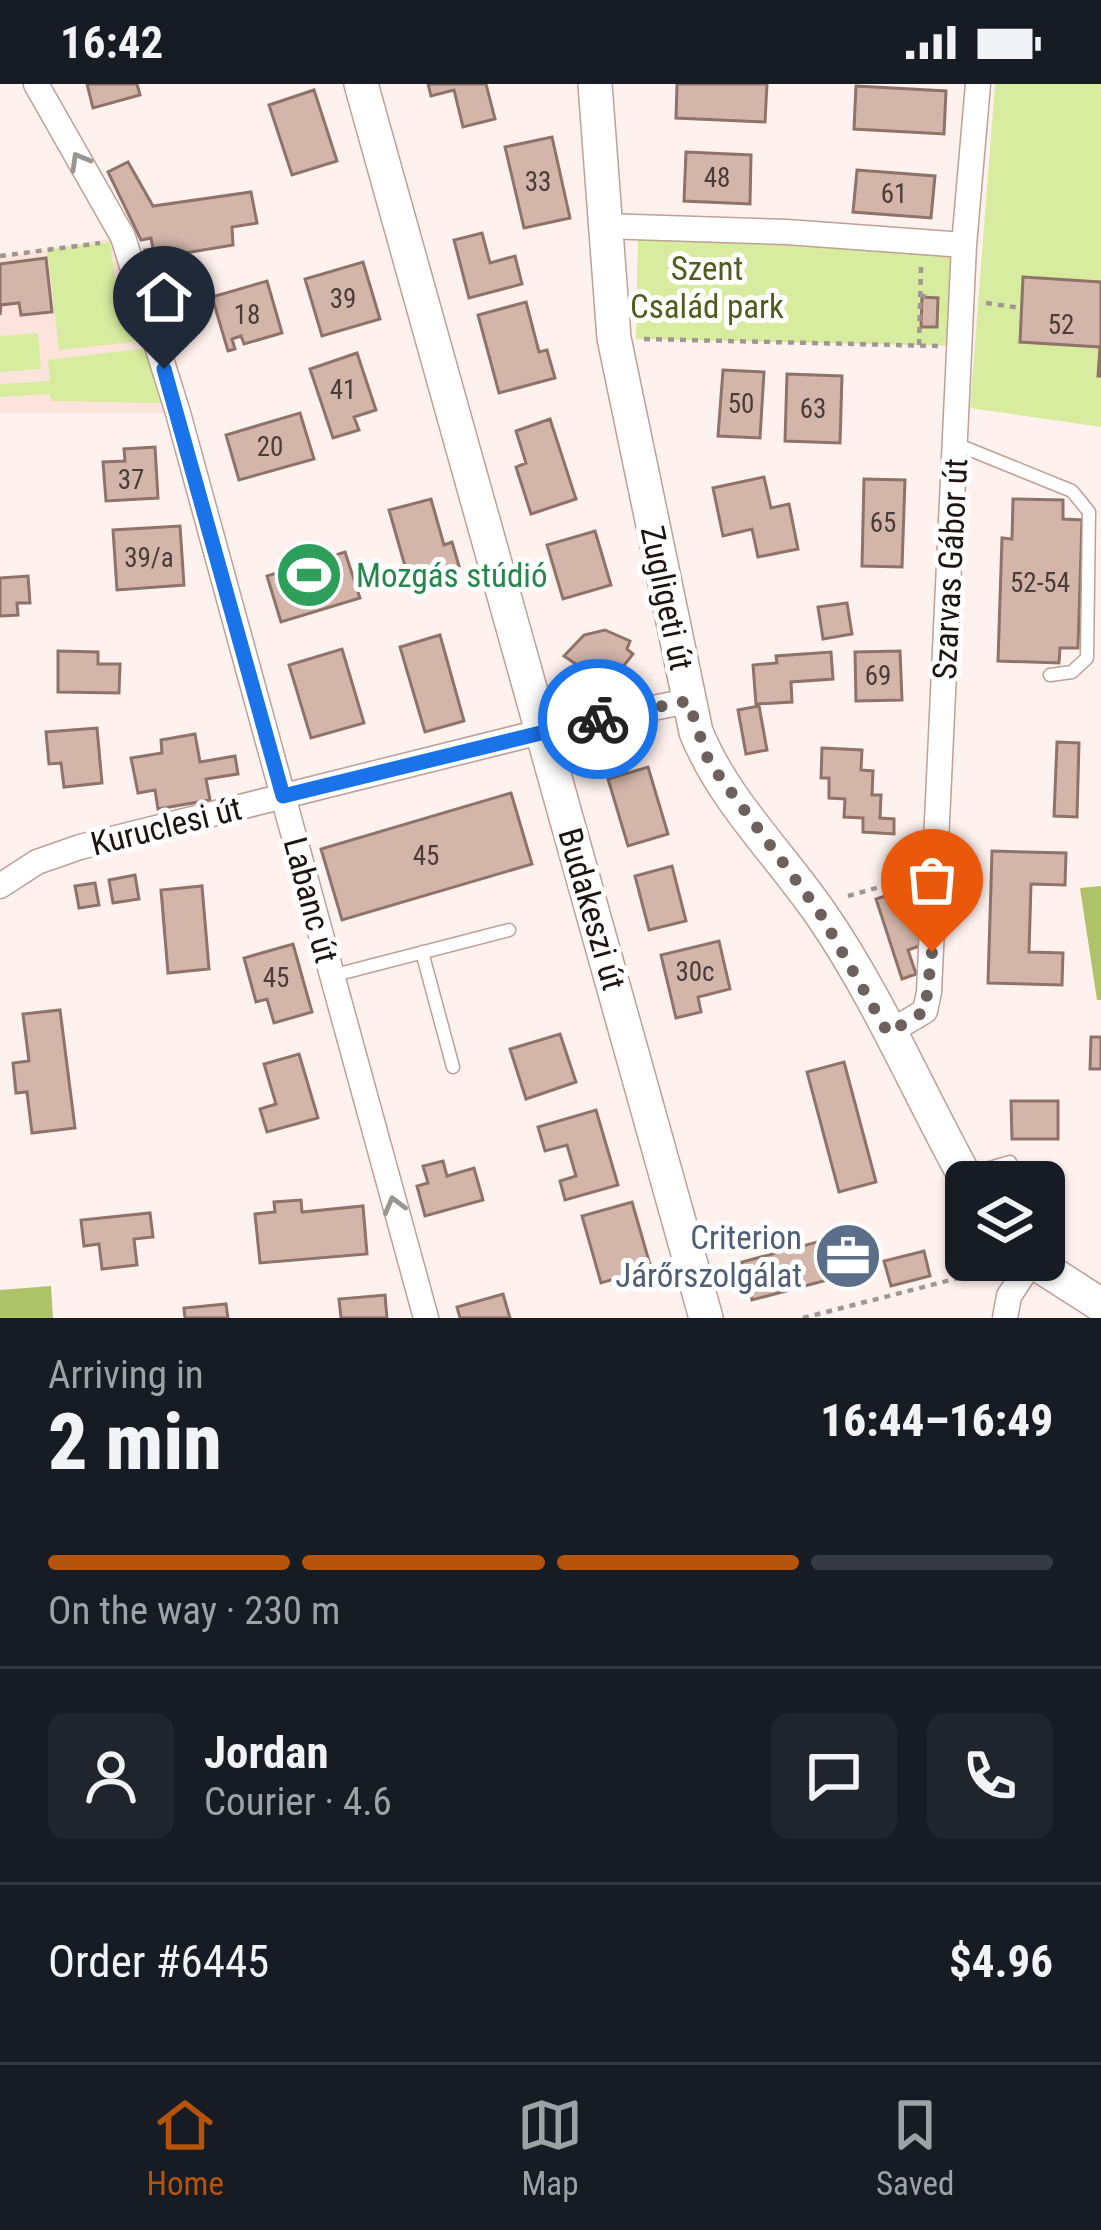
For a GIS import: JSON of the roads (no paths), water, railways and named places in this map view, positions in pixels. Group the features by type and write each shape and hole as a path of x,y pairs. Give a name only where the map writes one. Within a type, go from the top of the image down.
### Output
{"main road":[{"name":"Budakeszi út","path":"361,84 706,1318"},
{"name":"Zugligeti út","path":"595,84 614,338 688,701 709,762 820,913 957,1161"},
{"path":"1063,1281 1101,1305"}],"street":[{"name":"Labanc út","path":"36,84 123,237 178,412 426,1318"},
{"name":"Szarvas Gábor út","path":"888,1033 925,1011 937,870 964,245 978,84"},
{"path":"603,226 787,232 964,245"},
{"name":"Kuruclesi út","path":"0,886 37,862 80,847 542,732 688,701"},
{"path":"1006,1318 1009,1296 1018,1281"}],"lane":[{"path":"956,444 1072,491 1089,512 1088,658 1072,672 1050,675"},
{"path":"331,976 509,930"},
{"path":"422,952 453,1067"}],"place":[{"name":"Mozgás stúdió","path":"309,575"},
{"name":"Criterion Járőrszolgálat","path":"848,1256"}],"park label":[{"name":"Szent Család park","path":"707,287"}]}
